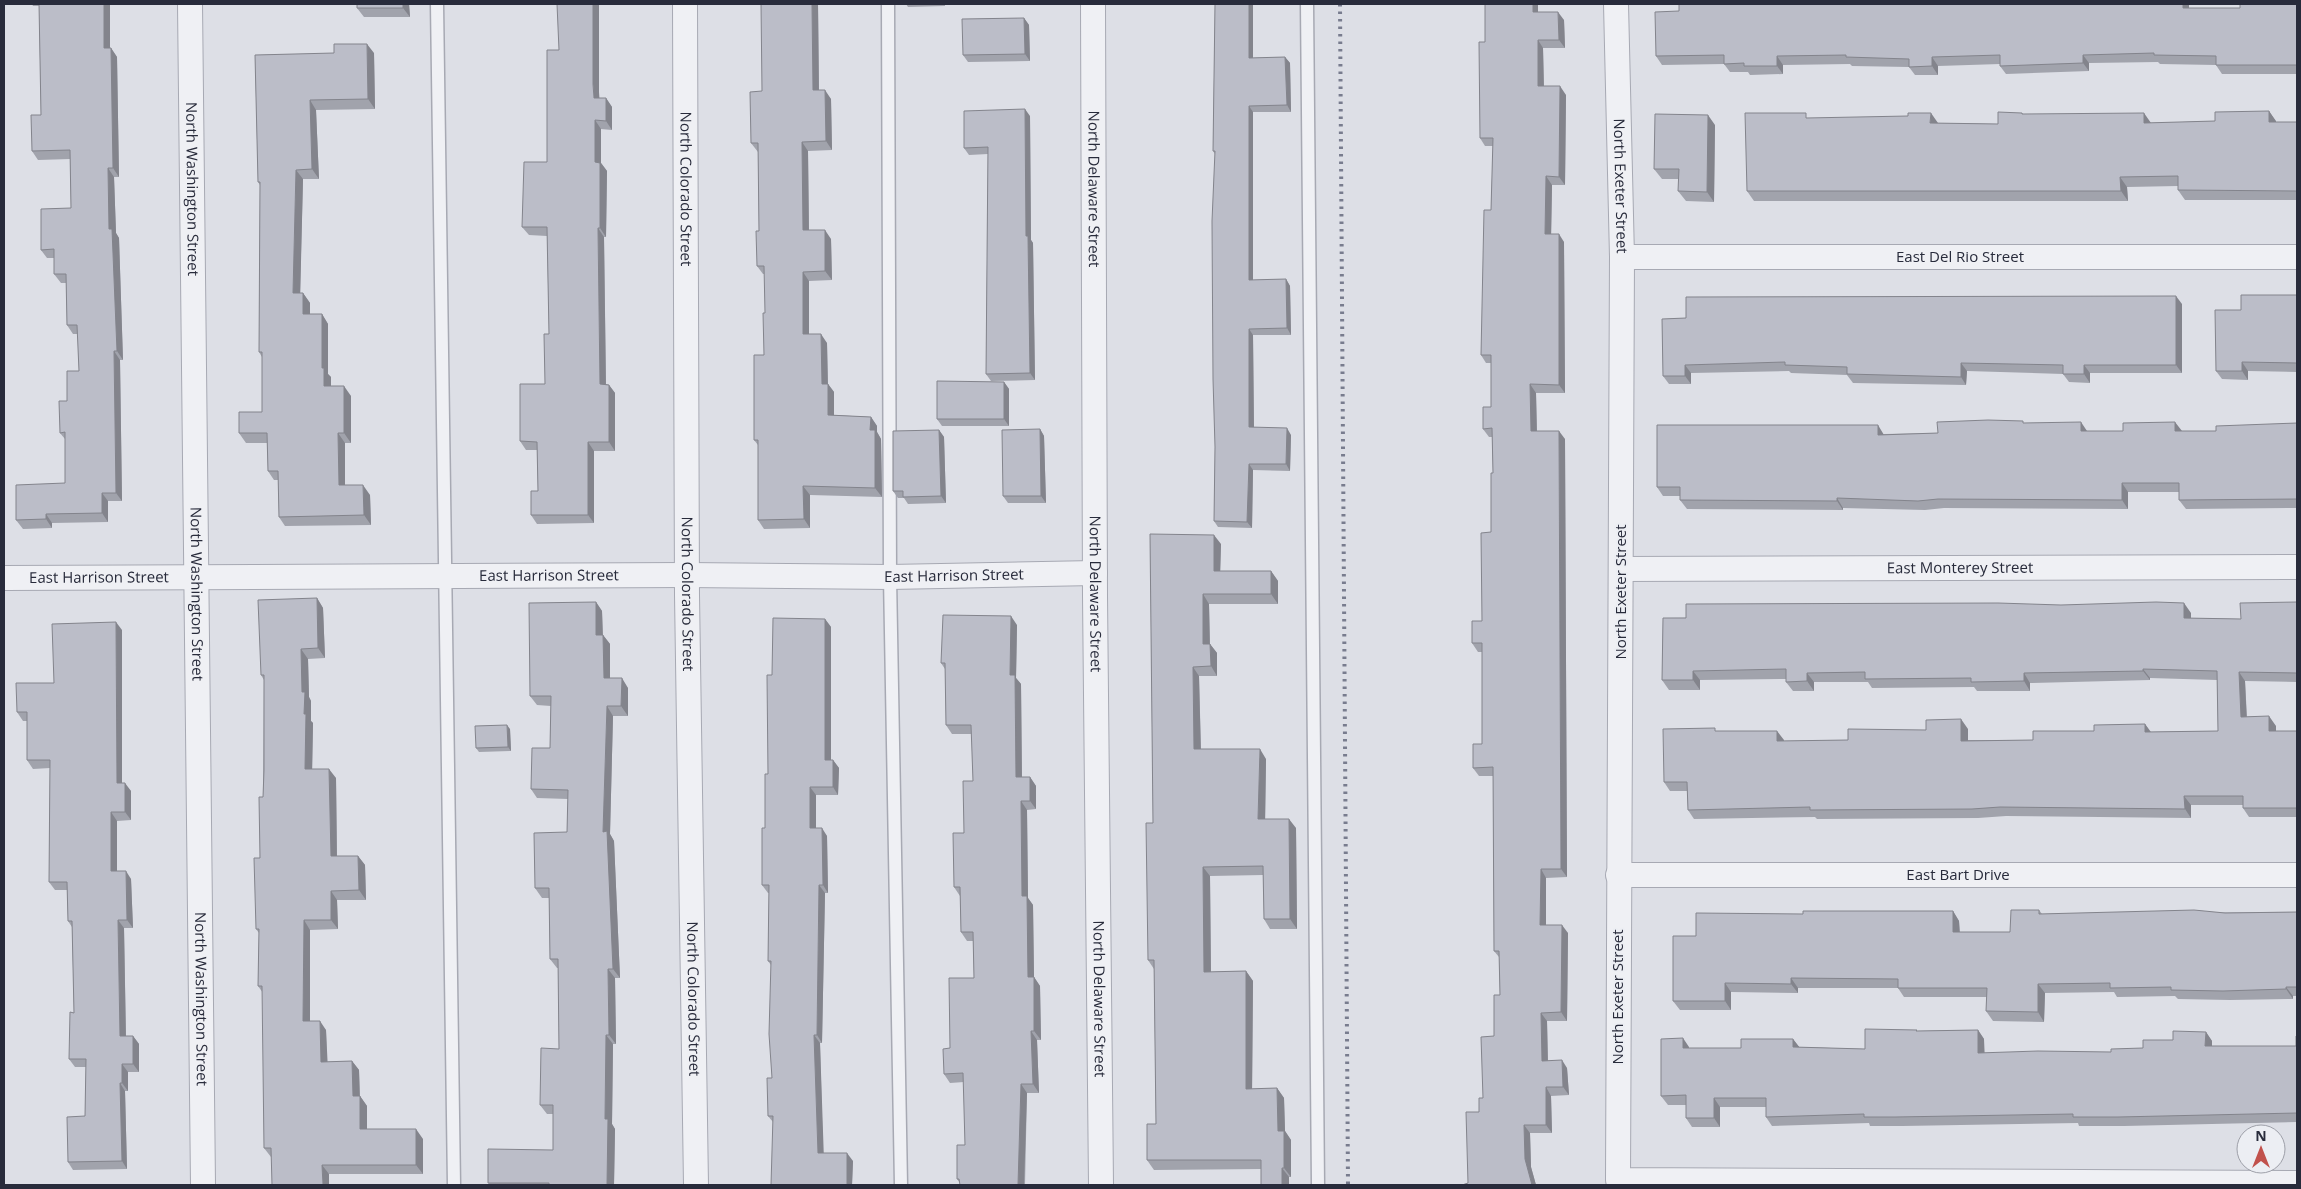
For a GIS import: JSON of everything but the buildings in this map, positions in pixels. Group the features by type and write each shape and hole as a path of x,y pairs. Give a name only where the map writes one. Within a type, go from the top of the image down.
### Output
{"street":[{"name":"North Washington Street","path":"190,4 203,1185"},
{"name":"North Colorado Street","path":"685,4 687,575 696,1185"},
{"name":"North Delaware Street","path":"1093,4 1095,573 1101,1185"},
{"name":"North Exeter Street","path":"1616,4 1622,257 1618,1180 1773,1183"},
{"name":"East Del Rio Street","path":"1622,257 2297,257"},
{"name":"East Monterey Street","path":"1622,569 2297,567"},
{"name":"East Harrison Street","path":"4,578 687,575 890,577 1095,573"},
{"name":"East Bart Drive","path":"1618,875 2297,875"},
{"path":"1773,1183 2297,1183"}],"lane":[{"path":"437,4 454,1185"},
{"path":"888,4 890,577 901,1185"},
{"path":"1307,4 1318,1185"}],"railway":[{"path":"1340,4 1348,1185"}]}
